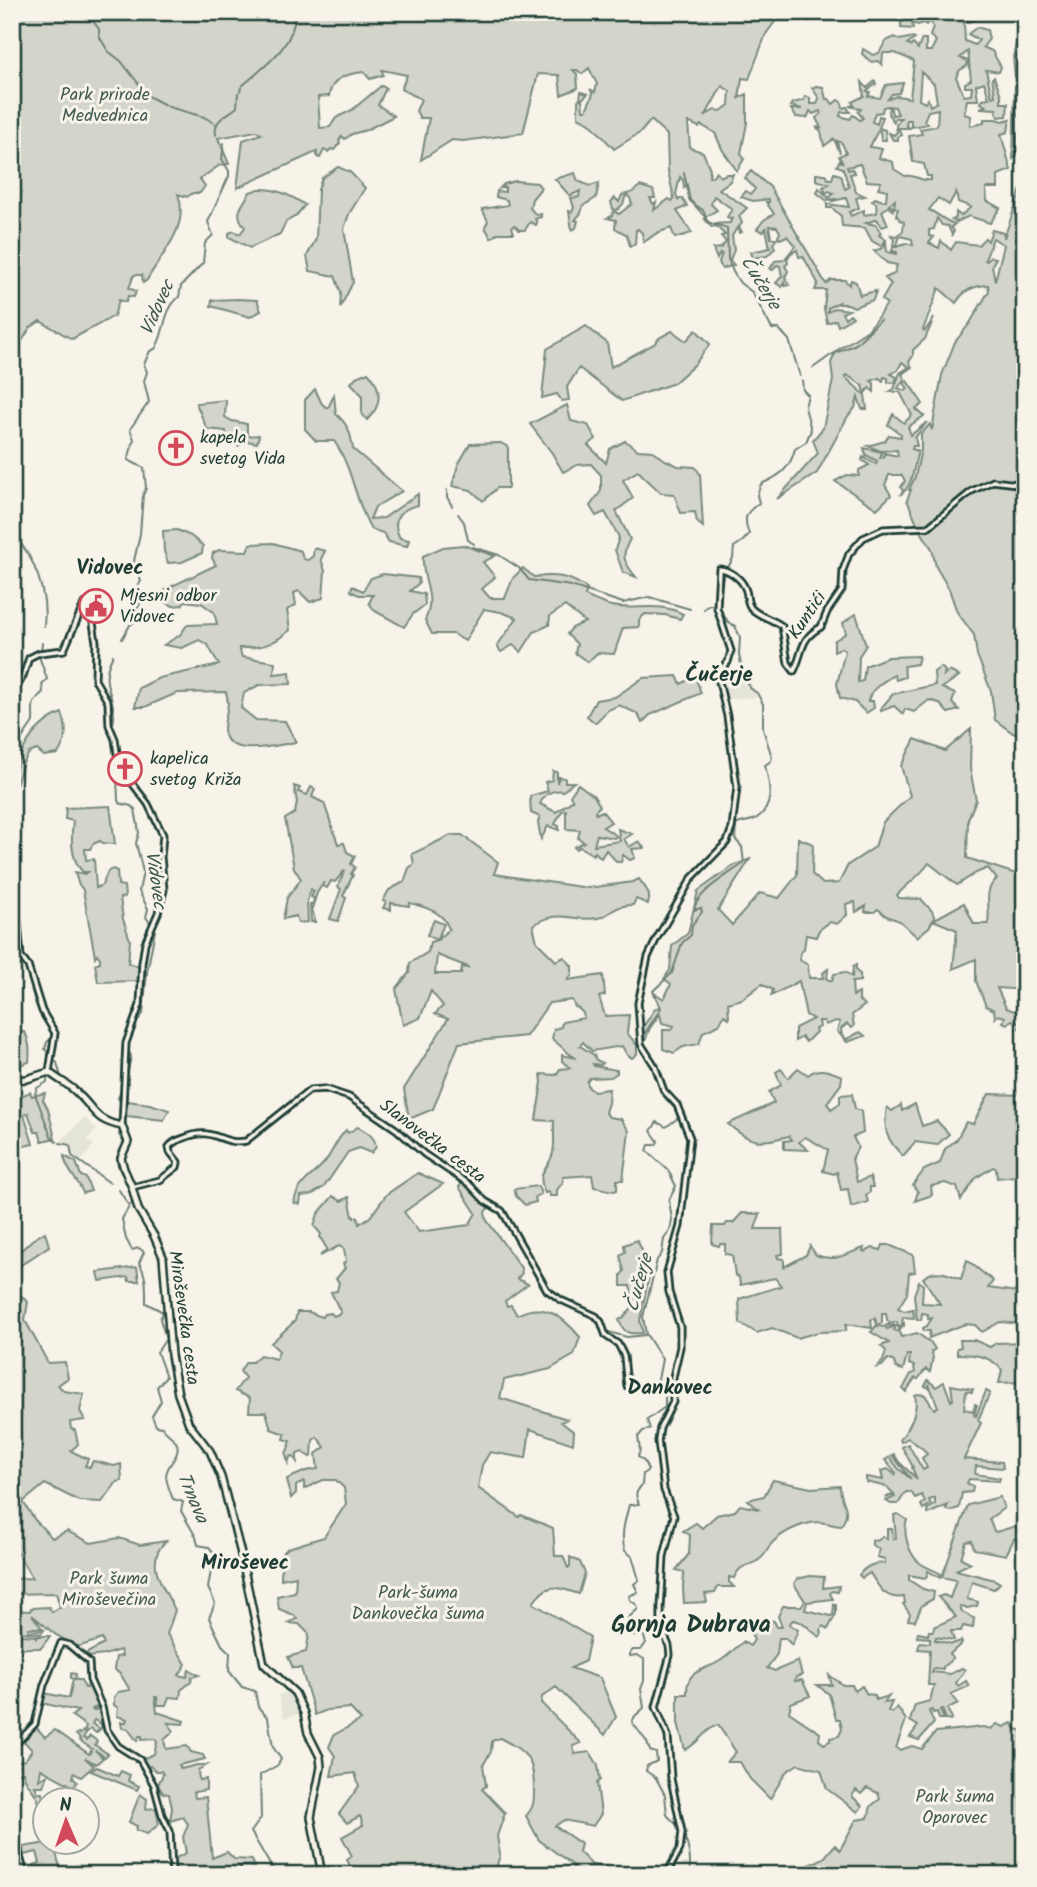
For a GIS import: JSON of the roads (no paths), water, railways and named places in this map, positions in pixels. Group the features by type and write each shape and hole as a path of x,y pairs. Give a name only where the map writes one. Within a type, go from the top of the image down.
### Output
{"main road":[{"path":"12,1080 27,1079 49,1072 74,1090 99,1117 108,1123 122,1126"},
{"name":"Miroševečka cesta","path":"122,1126 128,1142 121,1160 140,1212 162,1253 173,1370 178,1394 190,1425 210,1451 222,1476 264,1664 295,1693 304,1713 308,1733 320,1757 321,1767 310,1817 321,1875"}],"street":[{"name":"Kuntići","path":"673,1390 680,1327 669,1292 667,1272 680,1226 690,1135 677,1105 664,1091 655,1066 641,1044 638,1003 648,957 657,938 692,878 727,842 732,828 737,787 720,684 722,669 730,658 731,651 717,606 719,569 725,569 745,587 749,606 758,614 782,626 788,663 794,671 802,643 821,626 842,590 844,567 853,548 863,538 883,529 928,527 972,491 993,481 1025,485"},
{"path":"12,696 29,658 41,652 64,650 84,604 92,617 97,650 94,675 108,702 109,725 115,739 120,766 148,804 162,832 164,890 159,913 152,925 142,958 140,1005 125,1047 122,1126"},
{"path":"12,901 17,912 21,957 29,968 42,1011 55,1033 49,1072"},
{"name":"Slanovečka cesta","path":"132,1187 160,1180 177,1167 178,1162 169,1150 170,1145 176,1141 198,1132 239,1142 246,1141 310,1090 335,1091 349,1097 391,1125 424,1154 469,1184 485,1201 502,1211 547,1290 557,1298 596,1316 606,1336 618,1344 624,1357 627,1385 673,1390"},
{"path":"666,1875 680,1849 682,1833 671,1779 668,1736 656,1707 670,1655 661,1627 661,1607 664,1556 674,1516 664,1490 658,1437 671,1405 673,1390"},
{"path":"12,1748 35,1724 44,1685 61,1643 69,1645 87,1660 90,1680 102,1707 107,1730 118,1746 140,1760 153,1783 162,1816 170,1831 171,1873"},
{"path":"12,1826 25,1875"}],"waterway":[{"path":"86,12 99,29 99,36 108,51 121,61 148,96 169,107 204,117 216,124"},
{"name":"Vidovec","path":"240,91 285,45 294,24 295,12"},
{"name":"Vidovec","path":"216,135 219,121 237,107 238,93"},
{"name":"Vidovec","path":"122,639 130,625 136,621 136,611 140,604 137,588 141,581 134,561 146,488 144,468 128,460 134,439 130,429 149,402 144,381 147,372 144,364 150,351 155,349 158,343 167,315 179,297 181,286 203,263 205,243 213,235 208,222 229,176 222,159 224,143"},
{"name":"Čučerje","path":"684,173 690,201 704,211 707,222 727,228 728,259 733,272 740,283 752,292 772,329 779,329 789,340 800,376"},
{"path":"813,368 831,355 856,344 880,320"},
{"name":"Čučerje","path":"719,602 723,577 733,558 734,547 749,534 747,516 759,503 757,495 761,484 783,471 795,449 806,442 811,430 805,407 808,395 803,390 802,380"},
{"path":"447,490 452,506"},
{"path":"458,514 464,522 468,540 474,544"},
{"path":"12,534 27,553 38,576 44,602 44,626"},
{"path":"473,547 499,555 519,568 529,580 571,586 623,603 649,597 690,609"},
{"path":"704,609 708,605 715,605"},
{"name":"Čučerje","path":"642,1038 661,1008 653,991 672,973 682,943 691,935 692,925 702,912 701,908 694,910 696,903 707,890 744,863 742,847 735,839 736,825 757,818 763,813 769,800 765,765 772,757 763,729 763,704 757,693 750,688 742,669 739,655 740,637 735,626 729,623 719,608"},
{"path":"12,763 16,762 19,743 33,722 34,703 43,692 42,684 47,679 40,659 42,643"},
{"name":"Vidovec","path":"113,655 107,679 118,747"},
{"name":"Vidovec","path":"116,752 118,800 119,803 135,809 139,833 136,843 143,872 139,891 148,909 146,917 155,930 143,1014 133,1027 127,1048 131,1056 126,1081"},
{"name":"Trnava","path":"15,912 17,952 24,964"},
{"name":"Trnava","path":"29,975 37,1006 53,1037 47,1042 45,1049 57,1063 61,1077"},
{"name":"Čučerje","path":"645,1055 656,1072 662,1094 675,1109 678,1118 666,1127 657,1122 651,1131 658,1141 656,1145 649,1145 647,1151 668,1170 676,1186 669,1200 672,1220 670,1231 664,1239 662,1253 657,1260 643,1317 646,1334 662,1359 658,1380 663,1387"},
{"path":"48,1074 47,1082 37,1088 35,1094 51,1136 57,1142"},
{"name":"Trnava","path":"65,1080 85,1097"},
{"name":"Vidovec","path":"121,1112 122,1104 118,1098 122,1089"},
{"name":"Trnava","path":"120,1129 119,1135 125,1144 117,1163 127,1181"},
{"path":"60,1143 70,1145 72,1156 110,1183"},
{"path":"119,1190 129,1206"},
{"name":"Trnava","path":"133,1200 122,1219 126,1239 132,1250 139,1248 144,1252 139,1263 145,1277 146,1303 163,1312 160,1319 166,1339 157,1352 166,1377 157,1387 161,1401 152,1416 156,1426 162,1427 177,1444 177,1453 166,1476 168,1485 173,1499 183,1502 181,1511 198,1545 209,1547 214,1553 208,1588 215,1603 209,1618 222,1645 230,1653 229,1671 242,1687 255,1691 258,1707 268,1718 273,1747 281,1759 278,1765 260,1775 261,1818 251,1832 276,1875"},
{"path":"605,1331 627,1337 646,1335"},
{"name":"Čučerje","path":"665,1392 665,1407 647,1420 650,1429 643,1431 638,1437 638,1457 644,1461 648,1470 643,1474 642,1485 636,1494 639,1504 629,1505 623,1539 625,1551 632,1556 639,1580 634,1584 638,1592 629,1596 638,1609 628,1618 628,1629 634,1635 643,1634 646,1643 641,1650 633,1650 630,1653 630,1656 637,1655 644,1659 644,1681 641,1689 644,1708 632,1722 647,1742 650,1751 656,1753 657,1761 647,1766 646,1771 656,1778 665,1795 667,1815 680,1828"},
{"name":"Čučerje","path":"683,1833 689,1854 688,1875"}],"place":[{"name":"kapela svetog Vida","path":"176,448"},
{"name":"Mjesni odbor Vidovec","path":"96,606"},
{"name":"kapelica svetog Križa","path":"125,769"}],"district":[{"name":"Vidovec","path":"110,568"},
{"name":"Čučerje","path":"719,675"},
{"name":"Dankovec","path":"670,1388"},
{"name":"Miroševec","path":"245,1563"},
{"name":"Gornja Dubrava","path":"691,1625"}],"park label":[{"name":"Park prirode Medvednica","path":"105,105"},
{"name":"Park šuma Miroševečina","path":"109,1589"},
{"name":"Park-šuma Dankovečka šuma","path":"418,1603"},
{"name":"Park šuma Oporovec","path":"955,1807"}]}
